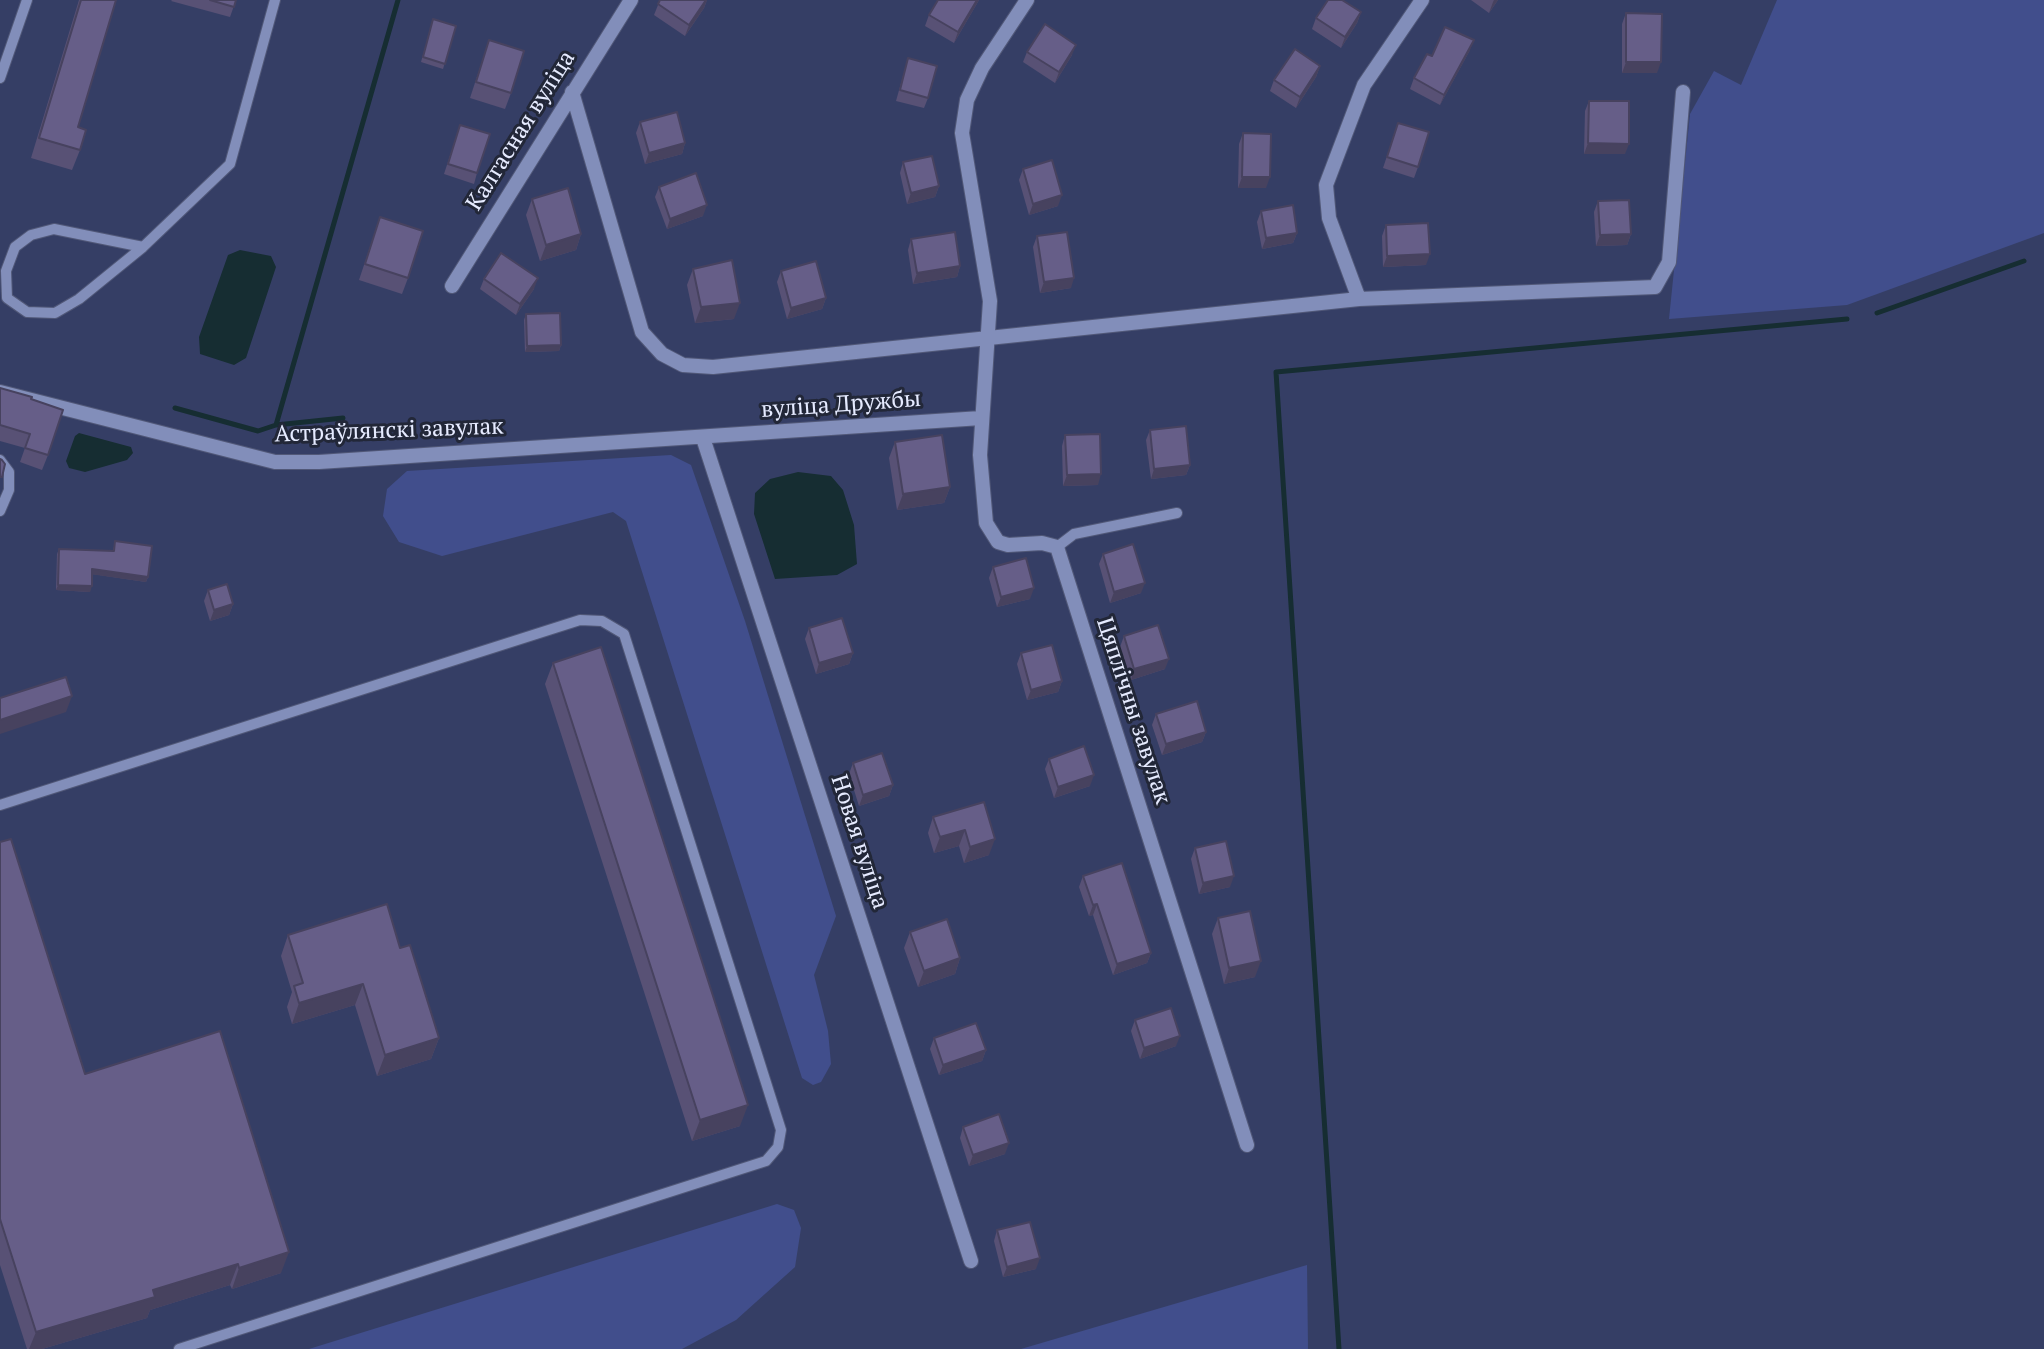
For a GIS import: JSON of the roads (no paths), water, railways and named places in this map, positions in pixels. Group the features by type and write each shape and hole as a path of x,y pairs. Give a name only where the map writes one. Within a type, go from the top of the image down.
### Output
{"street":[{"name":"Калгасная вуліца","path":"452,286 631,0"},
{"path":"1027,0 982,68 967,100 962,133 990,301 980,455 986,523 998,542 1008,545 1042,543 1057,547"},
{"path":"1359,299 1329,218 1326,185 1364,85 1422,0"},
{"path":"572,92 642,332 662,354 683,365 713,367 1359,299 1655,287 1670,262 1683,92"},
{"name":"Астраўлянскі завулак","path":"0,392 275,462 319,462 703,438"},
{"name":"вуліца Дружбы","path":"703,438 981,418"},
{"name":"Новая вуліца","path":"703,438 971,1261"},
{"name":"Цяплічны завулак","path":"1057,547 1247,1145"}],"lane":[{"path":"0,78 27,0"},
{"path":"143,247 54,229 31,235 15,247 6,271 7,298 27,312 55,313 79,299 143,247 230,164 275,0"},
{"path":"0,460 9,472 9,490 0,511"},
{"path":"1057,547 1074,534 1177,513"},
{"path":"0,805 580,620 601,621 624,634 781,1130 778,1147 766,1161 179,1349"}],"waterway":[{"path":"175,408 258,431 276,425 398,0"},
{"path":"1877,313 2024,261"},
{"path":"1339,1349 1276,372 1847,319"},
{"path":"276,425 343,418"}]}
